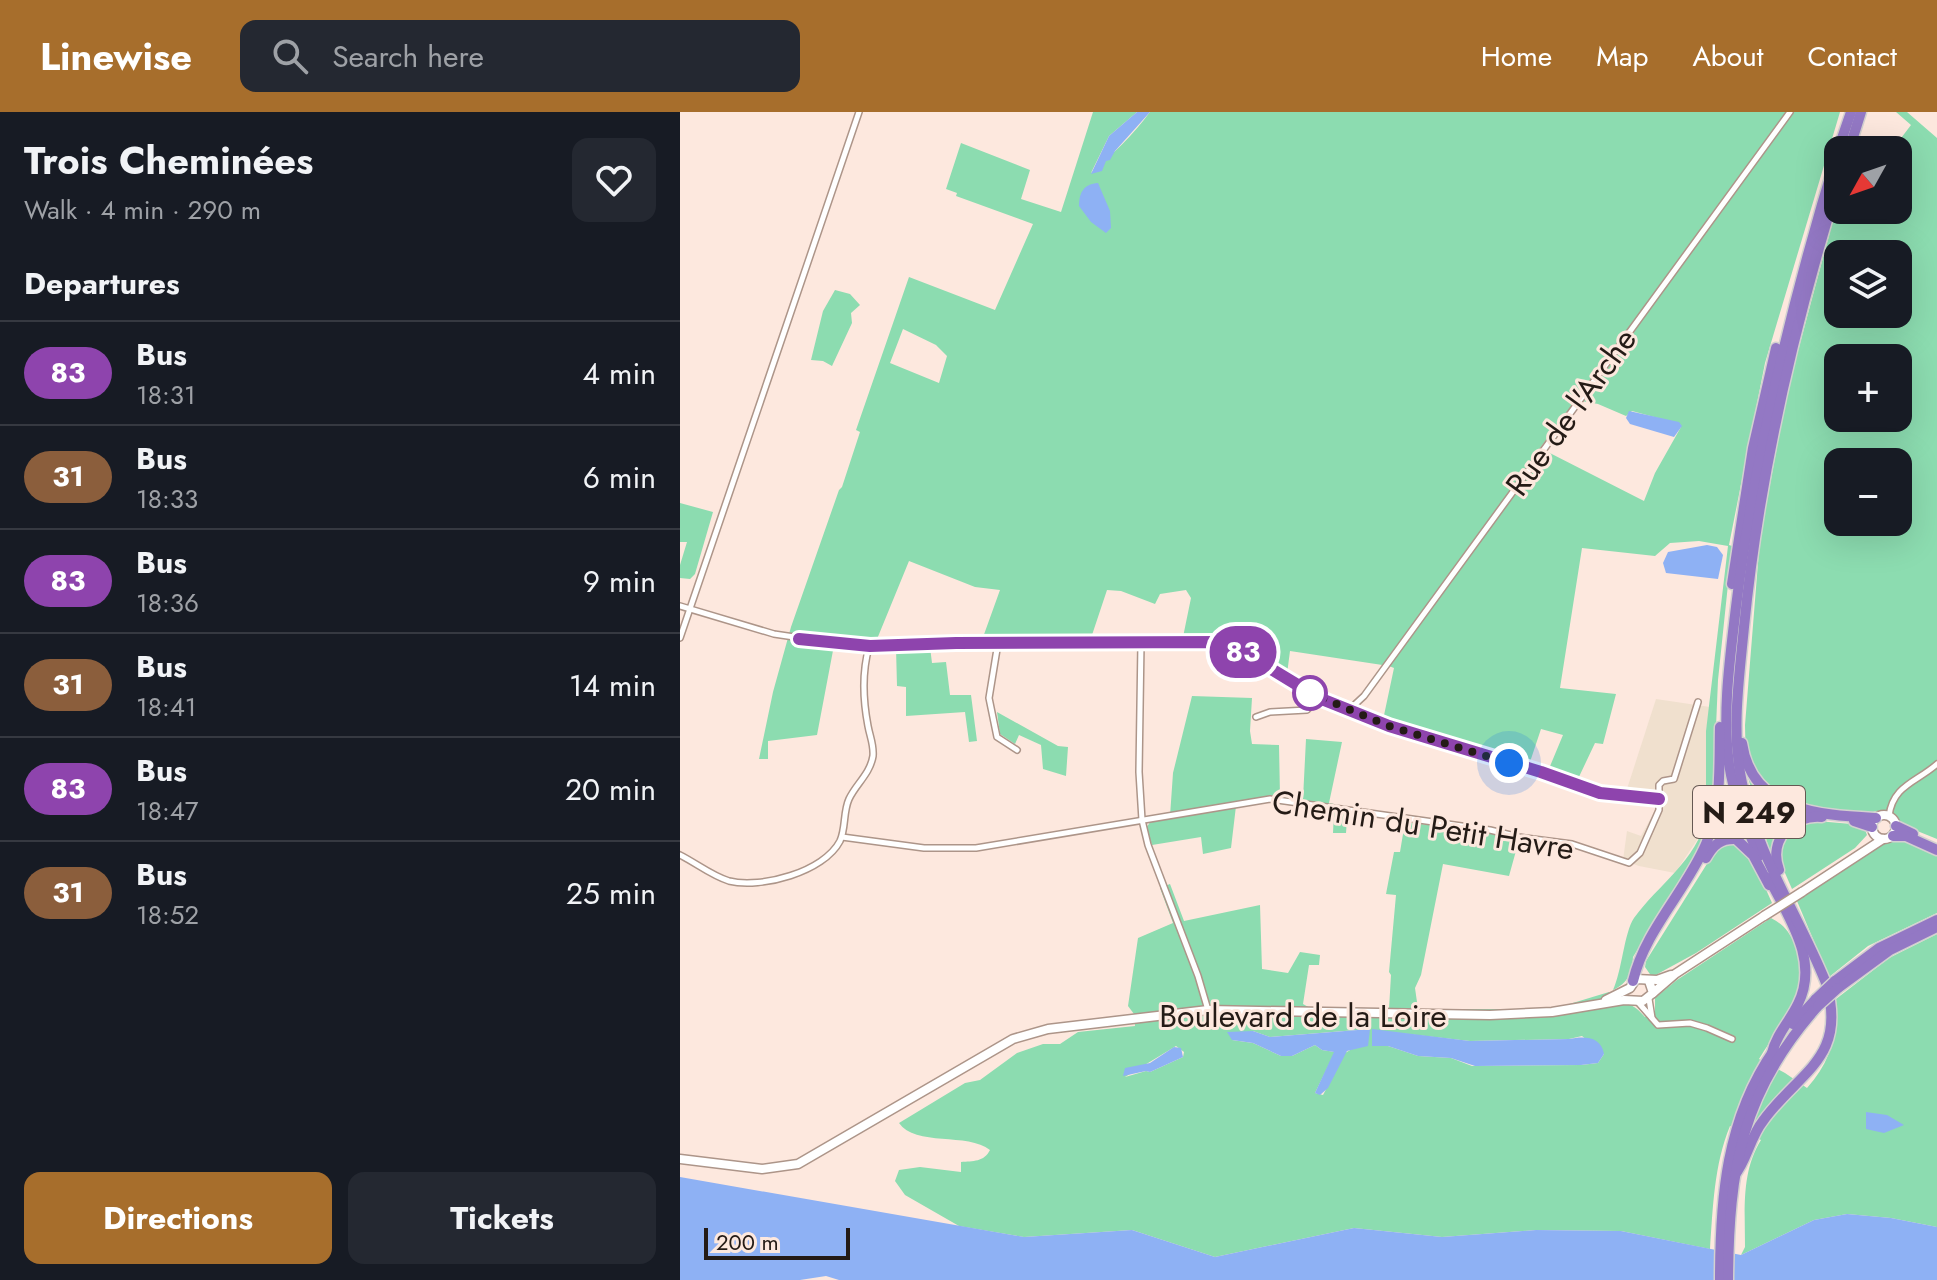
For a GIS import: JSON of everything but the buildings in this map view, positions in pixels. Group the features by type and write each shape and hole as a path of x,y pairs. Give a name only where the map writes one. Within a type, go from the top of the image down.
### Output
{"highway":[{"name":"N 249","path":"1843,136 1851,112"},
{"path":"1853,136 1861,112"},
{"name":"N 249","path":"1724,1240 1734,1176 1740,1169 1742,1138 1815,1065 1825,1047 1832,1018 1829,993 1740,810 1729,764 1727,719 1734,622 1752,496 1778,367 1824,196"},
{"name":"N 249","path":"1781,1043 1799,1003 1807,974 1805,956 1748,808 1737,756 1738,703 1752,555 1773,429 1802,305 1826,224"},
{"path":"1639,982 1640,957 1696,863 1714,822 1719,791 1726,642 1742,512 1769,372 1808,248"},
{"path":"1738,703 1746,763 1765,791 1801,809 1937,844"},
{"path":"1790,912 1776,862 1776,851 1783,833 1798,820 1810,817 1860,822 1906,836 1937,850"},
{"path":"1639,982 1646,957 1710,851 1722,840 1736,839 1749,849 1790,912"},
{"path":"1742,1138 1751,1091 1772,1053 1836,984 1879,948 1937,920"},
{"path":"1836,984 1890,950 1937,927"},
{"path":"1720,1280 1724,1240 1724,1179 1781,1043"},
{"path":"1724,1240 1728,1280"}],"main road":[{"path":"1639,982 1651,996 1675,974 1860,853 1882,830 1889,816"},
{"name":"Boulevard de la Loire","path":"1578,1009 1619,995 1639,982 1675,974"},
{"path":"1636,1000 1639,982"},
{"name":"Boulevard de la Loire","path":"680,1159 762,1169 790,1166 815,1156 1021,1036 1048,1029 1208,1010 1490,1015 1578,1009 1651,996"}],"street":[{"path":"680,638 859,112"},
{"name":"Rue de l'Arche","path":"1350,709 1364,696 1790,112"},
{"path":"680,606 799,639 870,646 1141,642 1230,645 1319,698 1389,726 1600,793 1659,799"},
{"path":"1141,642 1139,772 1142,820 1148,845 1208,1010"},
{"path":"998,643 989,698 997,737 1017,750"},
{"path":"680,855 732,882 773,881 819,861 834,849 842,837 847,802 868,772 873,756 864,676 870,646"},
{"path":"1256,717 1270,712 1307,710 1319,698"},
{"name":"Chemin du Petit Havre","path":"842,837 945,850 1015,842 1246,801 1284,799 1519,837 1555,840 1625,863 1634,860 1640,853 1659,810 1661,782 1674,779 1698,702"},
{"path":"1889,816 1893,799 1900,788 1937,764"},
{"path":"1651,996 1652,1019"},
{"path":"1636,1000 1662,1026 1690,1023 1732,1039"}],"shaded area":[{"path":"1656,699 1710,707 1706,731 1706,818 1703,831 1675,873 1623,860 1627,831 1641,836 1658,805 1652,794 1626,792"}],"green space":[{"path":"1093,112 1137,112 1109,136 1091,173 1137,129 1150,112 1840,112 1833,136 1824,136 1824,166 1765,363 1729,545 1732,546 1718,680 1713,798 1708,826 1696,853 1633,957 1632,968 1622,984 1613,990 1634,918 1686,859 1706,818 1706,731 1728,546 1699,541 1670,543 1655,556 1582,548 1560,688 1616,694 1603,744 1595,743 1577,781 1548,771 1563,735 1541,729 1529,765 1383,720 1394,668 1389,666 1290,651 1287,674 1260,657 1259,646 1236,644 1232,638 1183,637 1191,598 1186,590 1160,594 1155,604 1121,591 1107,590 1091,638 982,640 1000,590 975,587 909,561 875,644 835,640 817,735 768,741 768,759 759,759 791,627 842,487 860,432 856,430 909,277 995,310 1033,224 956,196 957,193 946,189 961,143 1030,170 1021,199 1061,212","holes":["903,329 936,345 947,356 939,383 890,363","1576,400 1598,404 1626,416 1632,411 1680,424 1644,501 1540,448"]},
{"path":"1896,112 1907,112 1937,138 1937,839 1900,824 1893,814 1883,810 1867,813 1819,807 1817,821 1863,825 1867,835 1855,848 1792,889 1778,857 1770,852 1746,771 1745,725 1760,538 1788,388 1824,254 1824,328 1912,328 1912,240 1828,240 1832,224 1912,224 1912,136 1903,136 1911,125"},
{"path":"835,290 850,294 860,305 851,313 852,323 832,366 811,360 823,311"},
{"path":"680,503 713,512 695,574 690,579 680,578 680,565 687,542 680,542"},
{"path":"930,647 932,663 946,662 950,695 971,695 977,741 969,742 965,712 906,716 906,687 897,686 896,648"},
{"path":"1192,696 1252,698 1252,744 1279,745 1280,796 1303,799 1306,739 1342,742 1329,803 1348,807 1346,833 1333,833 1334,811 1265,802 1236,806 1231,848 1203,854 1201,837 1152,845 1146,828 1151,821 1170,816 1173,773"},
{"path":"997,712 1058,746 1068,747 1066,776 1043,769 1041,745 1019,735 1015,744 1000,734"},
{"path":"1722,776 1748,842 1744,848 1772,903 1696,953 1652,977 1645,967 1646,961 1710,859"},
{"path":"1405,822 1519,840 1509,876 1443,864 1421,975 1415,988 1418,1009 1553,1009 1609,992 1614,1005 1632,1006 1645,1017 1655,1014 1655,998 1677,980 1771,918 1786,929 1793,940 1801,976 1798,991 1785,1019 1759,1059 1807,1088 1822,1068 1831,1047 1836,1024 1836,999 1889,958 1937,934 1937,1227 1847,1214 1814,1220 1741,1255 1745,1247 1747,1178 1761,1140 1730,1126 1717,1171 1710,1249 1621,1231 1536,1230 1442,1237 1354,1228 1215,1257 1132,1230 1024,1237 959,1226 905,1195 895,1181 899,1170 920,1167 961,1172 961,1162 981,1159 990,1150 969,1142 917,1135 899,1123 965,1083 980,1080 1017,1053 1043,1044 1060,1044 1078,1032 1135,1026 1134,1014 1128,1006 1138,938 1173,923 1160,888 1170,884 1184,921 1260,905 1262,969 1288,973 1300,952 1320,955 1319,965 1309,965 1303,1004 1310,1008 1389,1009 1396,895 1386,894 1394,852 1400,852","holes":["1369,1029 1345,1053 1323,1095 1315,1093 1335,1052 1322,1050 1315,1045 1292,1056 1281,1056 1253,1043 1232,1040 1253,1031 1270,1037","1372,1030 1470,1041 1569,1039 1582,1036 1604,1054 1598,1063 1581,1065 1472,1066 1451,1058 1418,1056 1388,1046 1373,1046","1176,1046 1184,1052 1183,1057 1150,1072 1125,1077"]},
{"path":"1893,840 1903,840 1937,853 1937,913 1868,946 1829,977 1797,901"}],"water":[{"path":"1137,112 1150,112 1106,161 1102,171 1091,174 1109,136"},
{"path":"1098,183 1110,211 1111,228 1106,233 1091,222 1079,206 1083,190"},
{"path":"1629,411 1679,422 1682,426 1674,437 1630,424 1626,418"},
{"path":"1707,545 1717,547 1723,555 1718,579 1666,573 1663,563 1668,552"},
{"path":"1370,1029 1368,1046 1347,1051 1328,1088 1320,1095 1315,1093 1334,1052 1315,1045 1292,1056 1281,1056 1253,1043 1232,1040 1227,1032 1253,1031 1270,1037"},
{"path":"1372,1029 1470,1041 1586,1038 1596,1041 1604,1054 1598,1063 1581,1065 1475,1066 1451,1058 1418,1056 1388,1046 1372,1046"},
{"path":"1174,1047 1181,1048 1183,1057 1150,1072 1123,1076 1125,1068 1150,1063"},
{"path":"1866,1112 1887,1115 1904,1125 1884,1133 1866,1129"},
{"path":"680,1177 1024,1237 1132,1230 1215,1257 1354,1228 1442,1237 1536,1230 1621,1231 1741,1255 1814,1220 1847,1214 1937,1227 1937,1280 839,1280 826,1276 800,1280 680,1280"}],"bus line":[{"name":"83","path":"799,639 870,646 1221,642 1319,698 1389,726 1600,793 1659,799"}],"route":[{"path":"1310,693 1389,726 1509,763"}]}
